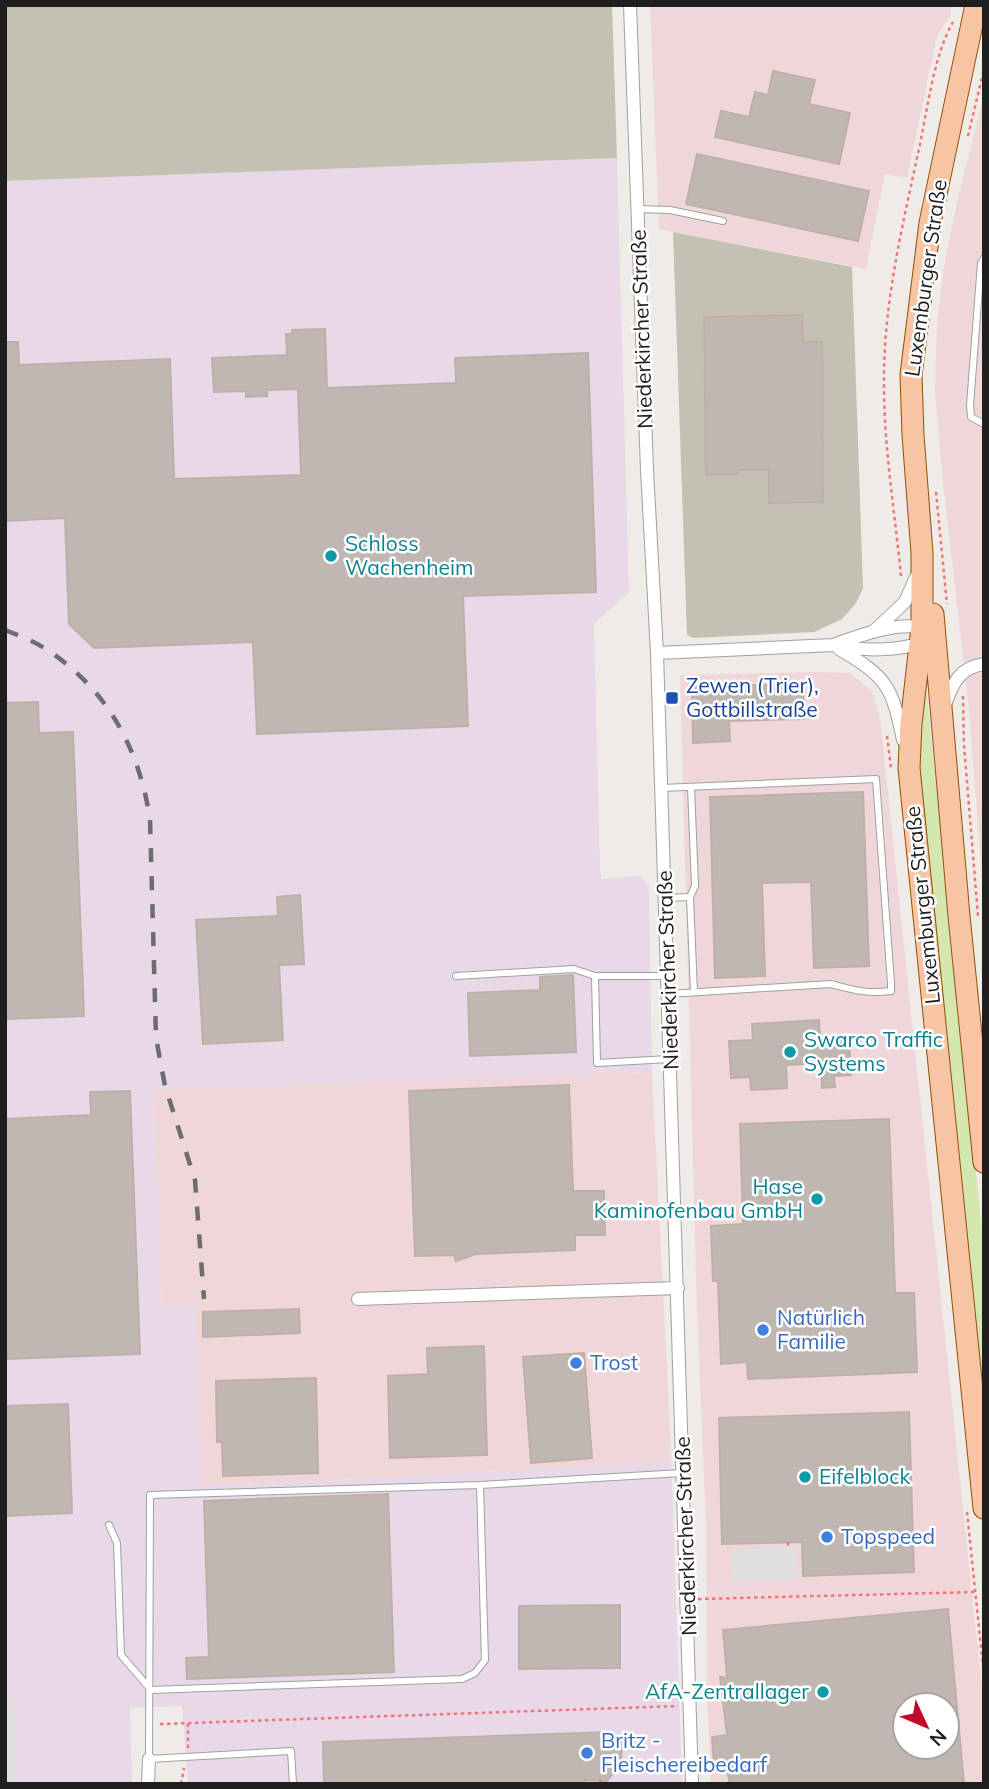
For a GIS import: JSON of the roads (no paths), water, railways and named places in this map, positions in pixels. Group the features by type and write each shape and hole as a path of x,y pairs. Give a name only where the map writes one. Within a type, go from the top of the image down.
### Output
{"main road":[{"name":"Luxemburger Straße","path":"976,5 929,223 911,375 926,635 943,712 958,902 984,1162"},
{"name":"Luxemburger Straße","path":"926,635 911,724 909,768 984,1508"}],"street":[{"name":"Niederkircher Straße","path":"630,5 647,470 657,653 692,1784"},
{"path":"872,633 896,612 909,596 922,553"},
{"path":"833,645 906,626 926,635"},
{"path":"657,653 833,645 853,648 897,647 926,635"},
{"path":"833,645 870,670 890,690 909,768"},
{"path":"943,712 951,687 960,674 984,664"},
{"path":"358,1299 678,1288"},
{"path":"148,1784 149,1759"}],"lane":[{"path":"638,209 670,210 723,220"},
{"path":"984,258 981,263 970,405 971,417 984,424"},
{"path":"661,788 876,779 891,983 891,991 877,992 856,992 831,984 668,994"},
{"path":"691,787 696,881 690,897 694,992"},
{"path":"665,898 690,897"},
{"path":"456,976 574,969 595,976 668,976"},
{"path":"595,976 597,1063 670,1059"},
{"path":"293,1784 291,1751 149,1759 150,1495 480,1485 684,1473"},
{"path":"151,1690 462,1679 475,1673 485,1660 480,1485"},
{"path":"109,1525 117,1543 121,1655 151,1690"}],"railway":[{"path":"5,630 49,651 89,685 118,724 138,769 150,819 156,1038 165,1086 195,1180 204,1299"}],"place":[{"name":"Schloss Wachenheim","path":"331,556"},
{"name":"Zewen (Trier), Gottbillstraße","path":"672,698"},
{"name":"Swarco Traffic Systems","path":"790,1052"},
{"name":"Hase Kaminofenbau GmbH","path":"817,1199"},
{"name":"Natürlich Familie","path":"763,1330"},
{"name":"Trost","path":"576,1363"},
{"name":"Eifelblock","path":"805,1477"},
{"name":"Topspeed","path":"827,1537"},
{"name":"AfA-Zentrallager","path":"823,1692"},
{"name":"Britz - Fleischereibedarf","path":"587,1753"}]}
